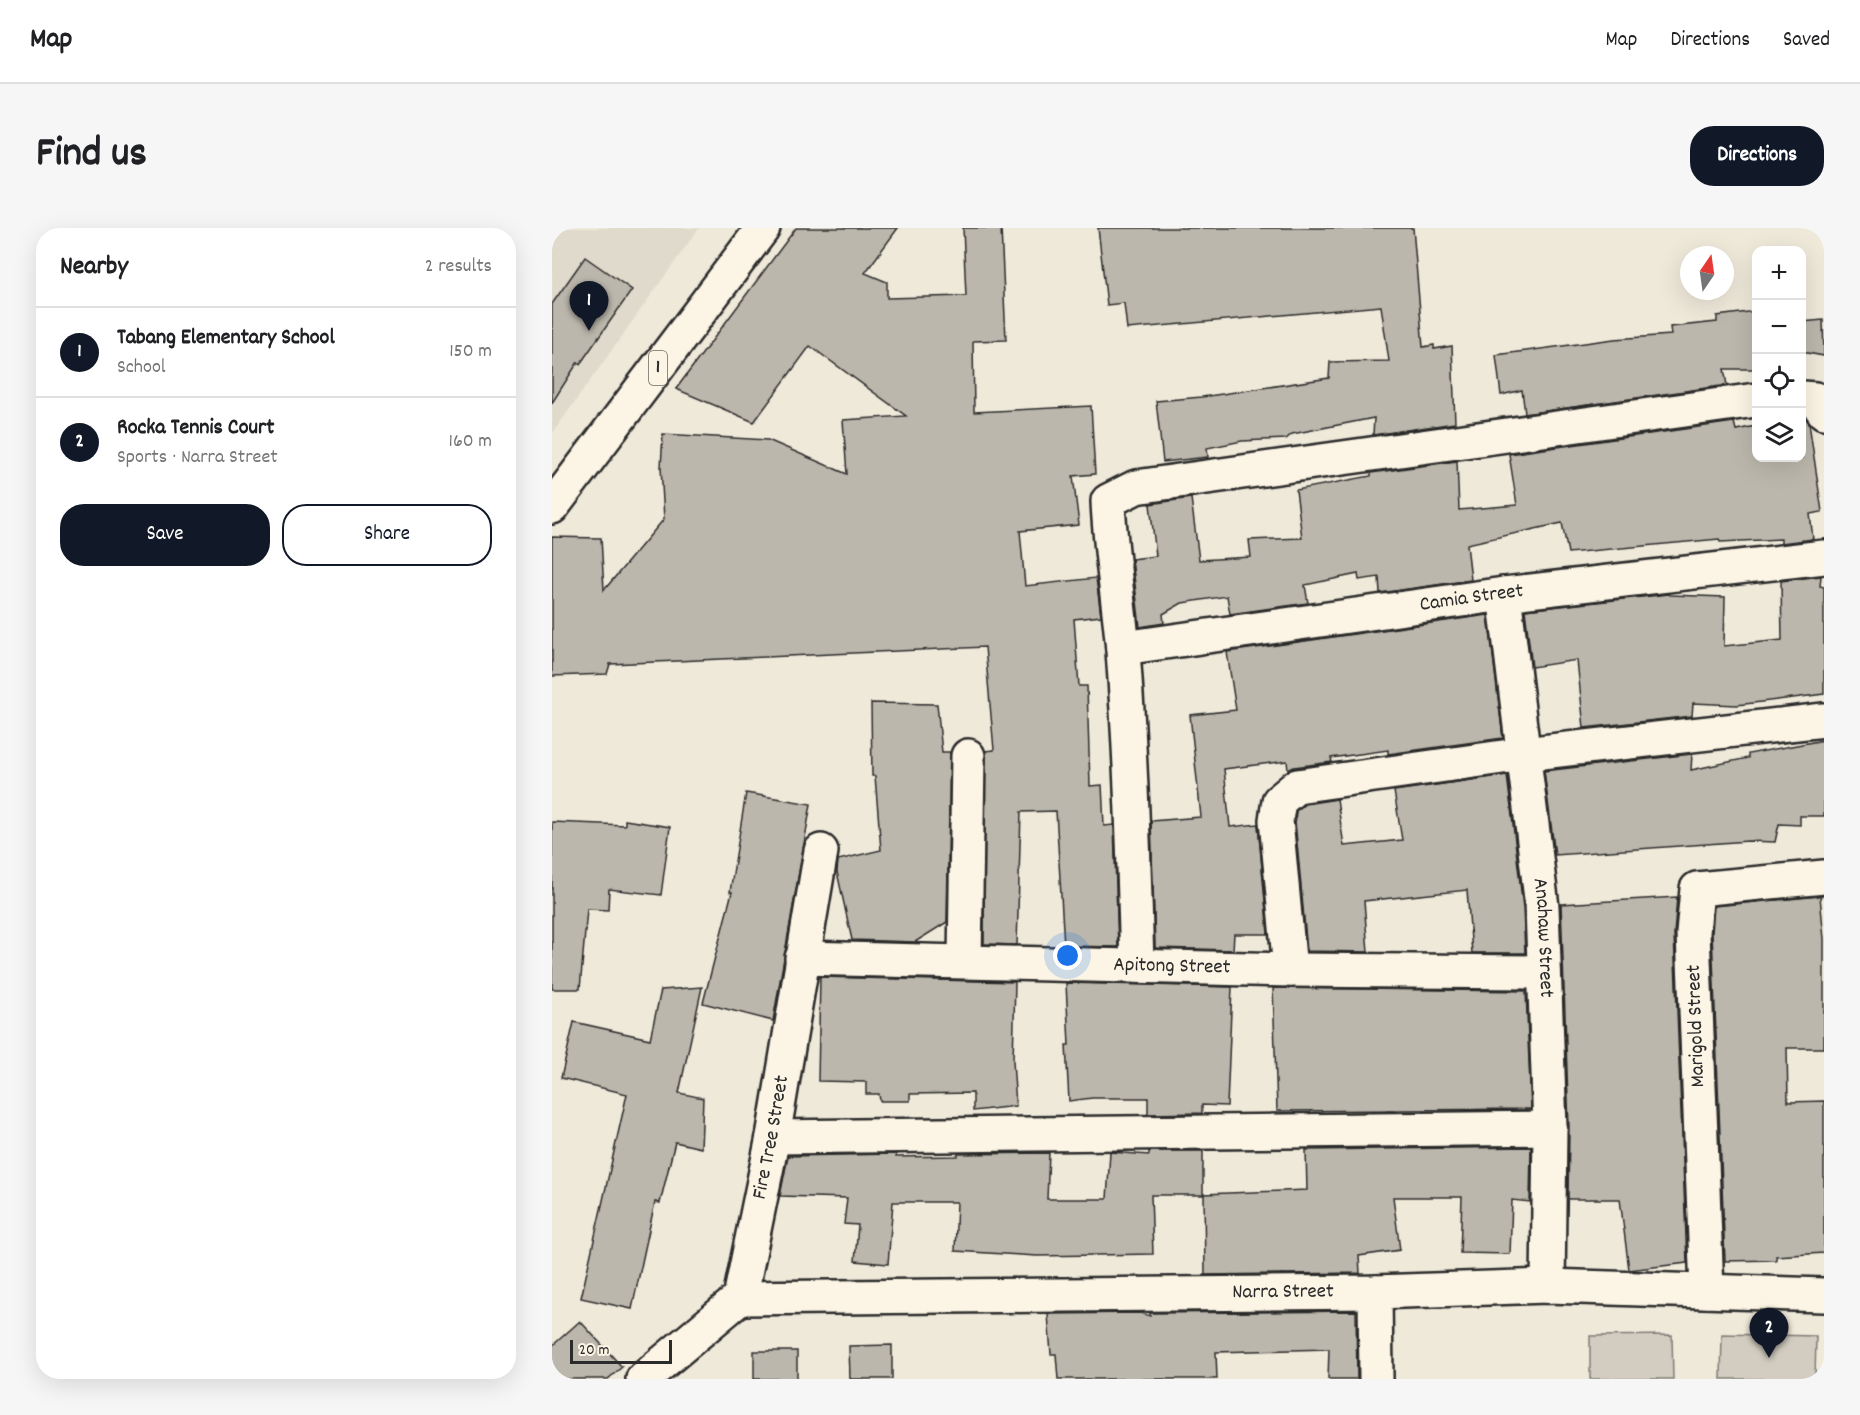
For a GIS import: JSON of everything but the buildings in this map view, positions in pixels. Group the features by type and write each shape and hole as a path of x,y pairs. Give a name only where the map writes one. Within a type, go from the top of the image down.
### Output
{"main road":[{"name":"1","path":"552,507 763,228"},
{"path":"1806,398 1815,399 1824,412"},
{"path":"1137,966 1131,780 1122,648 1110,544 1108,501 1136,487 1752,401"},
{"name":"Camia Street","path":"1122,648 1504,594 1824,557"},
{"name":"Anahaw Street","path":"1504,594 1542,907 1550,1128 1548,1286"},
{"path":"1290,970 1276,820 1279,801 1297,786 1524,754 1824,720"},
{"path":"965,962 968,756"},
{"name":"Fire Tree Street","path":"741,1298 773,1137 821,851"},
{"name":"Marigold Street","path":"1707,1291 1693,933 1697,889 1824,877"},
{"name":"Apitong Street","path":"802,958 1290,970 1544,972"},
{"path":"773,1137 1550,1128"},
{"name":"Narra Street","path":"741,1298 1375,1292 1548,1286 1824,1295"},
{"path":"1375,1292 1376,1379"},
{"path":"643,1379 741,1298"}],"shaded area":[{"path":"552,228 699,228 552,434"},
{"path":"1722,1334 1816,1336 1815,1379 1721,1379"},
{"path":"1672,1335 1673,1379 1590,1379 1590,1336"}],"place":[{"name":"Tabang Elementary School","path":"589,331"},
{"name":"Rocka Tennis Court","path":"1769,1358"}]}
